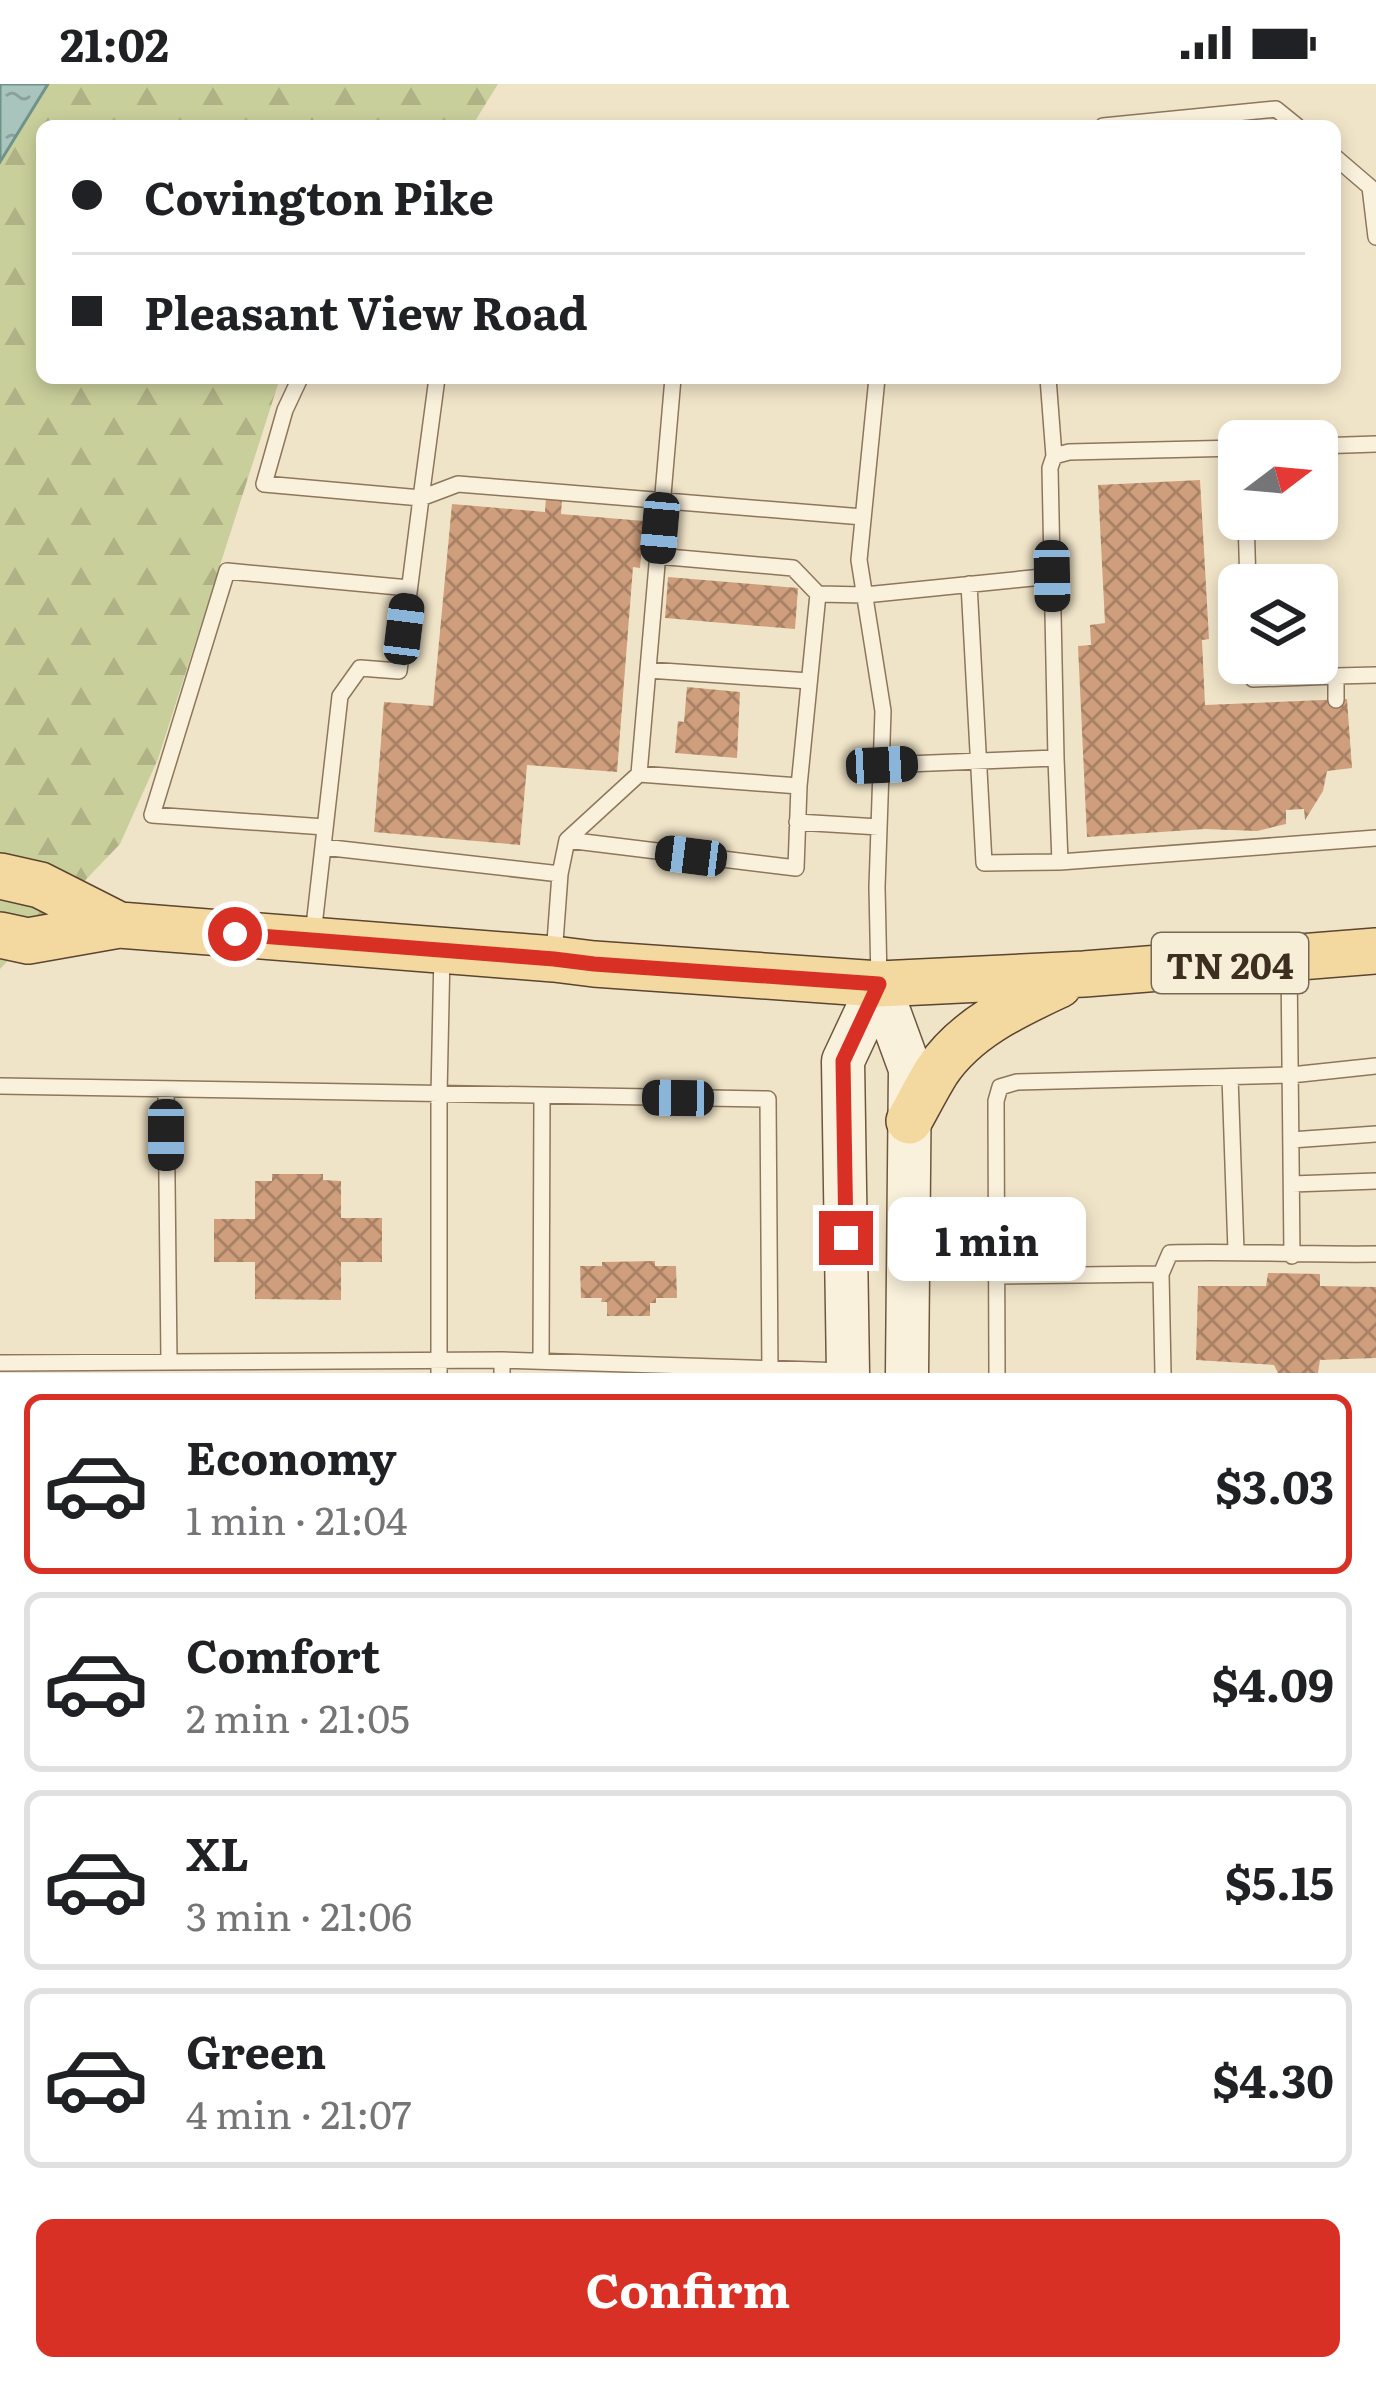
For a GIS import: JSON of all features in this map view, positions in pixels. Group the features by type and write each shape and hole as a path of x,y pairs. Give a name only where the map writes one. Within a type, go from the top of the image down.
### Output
{"main road":[{"name":"TN 204","path":"20,880 119,925"},
{"name":"TN 204","path":"14,938 119,925 879,984 1084,974 1376,951"},
{"path":"909,1121 938,1069 969,1036 1004,1010 1084,974"},
{"path":"879,984 910,1069 907,1373"},
{"path":"862,1373 848,1372 843,1061 879,984"}],"lane":[{"path":"1164,120 1276,109 1290,120"},
{"path":"1341,163 1370,187 1376,237"},
{"path":"298,384 264,484 421,498 458,484 863,517"},
{"path":"312,940 340,696 359,668 399,671 436,384"},
{"path":"554,959 567,840 639,774 672,384"},
{"path":"876,384 859,560 883,711 879,984"},
{"path":"1048,384 1054,456 1050,468 1060,862"},
{"path":"1338,445 1376,444"},
{"path":"1054,456 1218,448"},
{"path":"657,556 794,568 818,594 865,595 1052,576"},
{"path":"325,827 152,815 227,571 409,588"},
{"path":"969,584 984,863 1060,862 1376,838"},
{"path":"567,840 796,868 818,594"},
{"path":"648,670 808,682"},
{"path":"1338,676 1376,674"},
{"path":"1336,684 1336,700"},
{"path":"882,765 1056,758"},
{"path":"639,774 799,786"},
{"path":"797,822 880,827"},
{"path":"323,847 560,874"},
{"path":"440,1366 442,950"},
{"path":"1289,959 1292,1256"},
{"path":"997,1373 996,1101 1000,1087 1017,1082 1291,1075 1376,1066"},
{"path":"1229,1077 1236,1251"},
{"path":"0,1086 768,1100 770,1371"},
{"path":"166,1090 169,1362"},
{"path":"541,1361 542,1096"},
{"path":"1292,1140 1376,1134"},
{"path":"1292,1184 1376,1180"},
{"path":"1162,1373 1161,1274 1170,1253 1376,1254"},
{"path":"997,1276 1161,1274"},
{"path":"0,1364 62,1368 169,1362 502,1366 541,1361 848,1372"}],"green space":[{"path":"48,84 498,84 476,120 36,120 36,384 278,384 158,759 120,844 0,969 0,162"}],"water":[{"path":"0,84 48,84 0,162"}],"building":[{"path":"1200,480 1209,639 1202,640 1205,705 1347,699 1352,768 1327,771 1323,791 1305,820 1304,809 1286,810 1286,824 1257,831 1205,829 1087,837 1078,646 1091,645 1090,625 1105,623 1098,485"},
{"path":"546,497 562,498 561,514 644,521 640,568 633,567 617,772 527,765 520,845 374,832 384,702 433,706 452,504 545,512"},
{"path":"668,577 798,588 795,629 665,618"},
{"path":"687,687 740,692 737,758 675,753"},
{"path":"272,1174 323,1174 323,1180 341,1181 341,1218 382,1218 382,1262 341,1262 341,1300 255,1299 255,1262 214,1262 214,1219 255,1219 255,1181 272,1181"},
{"path":"655,1261 655,1266 676,1266 677,1298 656,1298 656,1303 650,1303 650,1316 607,1316 607,1302 601,1302 602,1298 581,1298 580,1266"},
{"path":"1268,1273 1320,1274 1320,1286 1376,1287 1376,1358 1320,1360 1318,1373 1278,1373 1274,1365 1196,1360 1198,1286 1266,1286"}],"route":[{"path":"235,934 879,984 843,1061 846,1238"}]}
